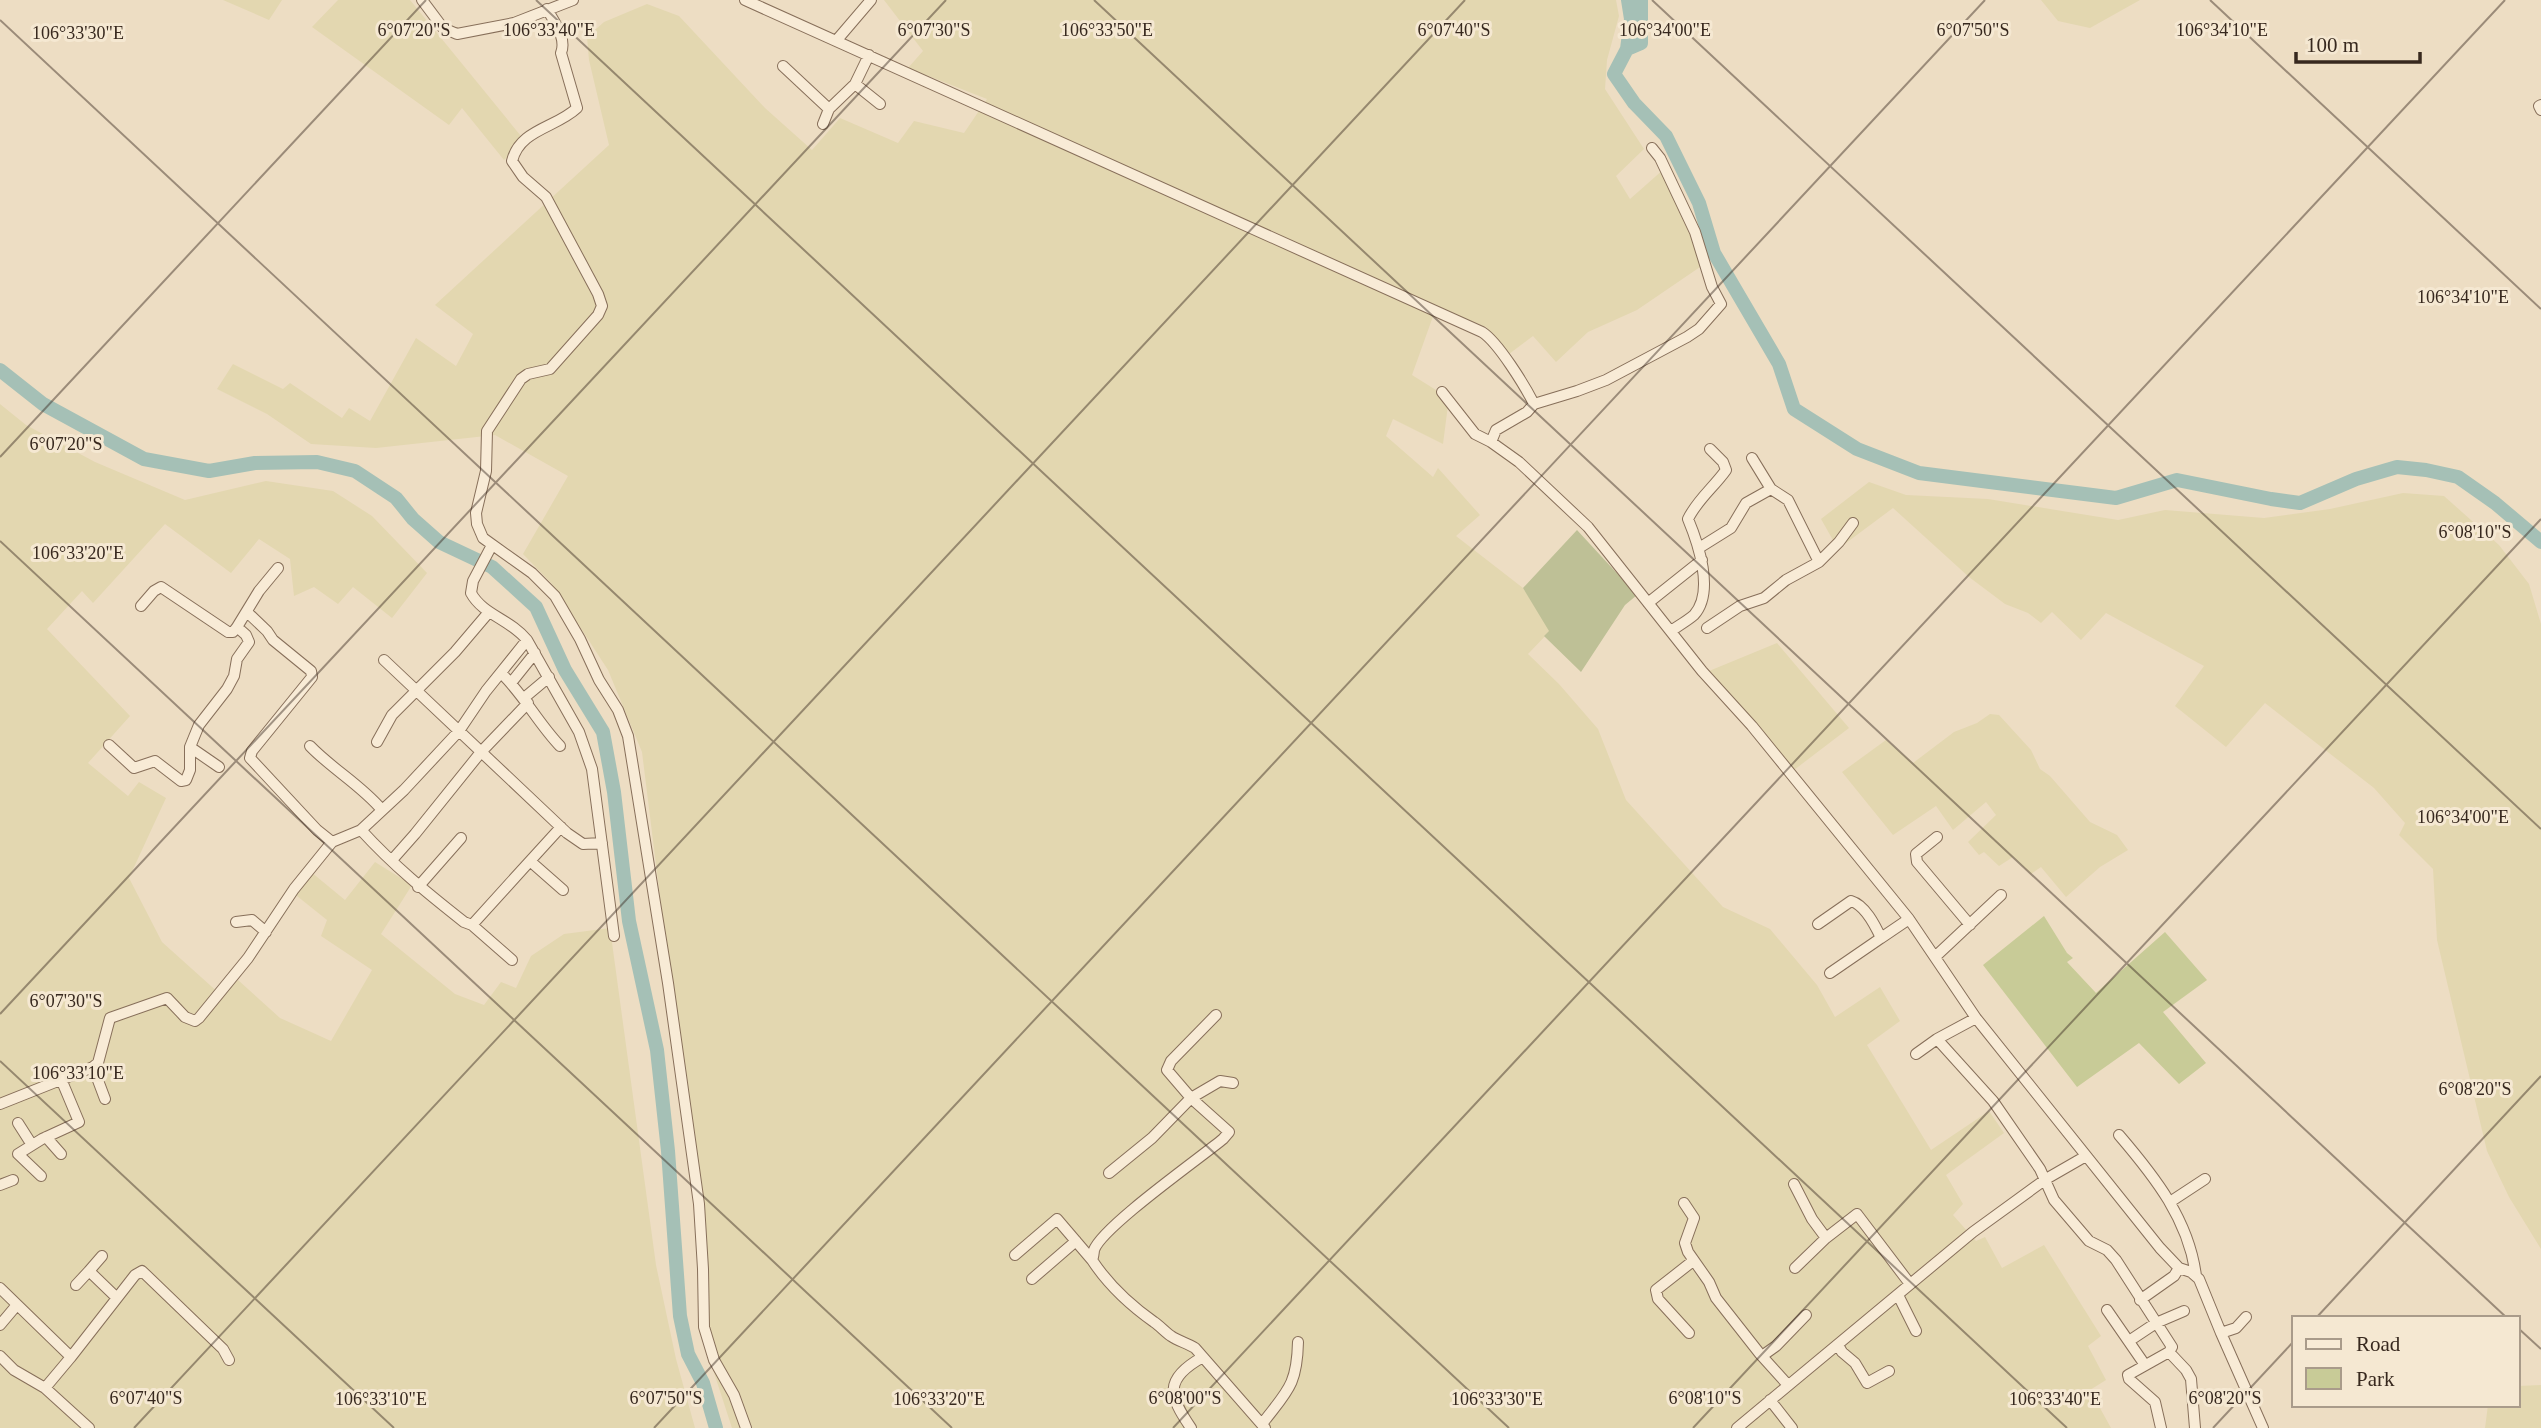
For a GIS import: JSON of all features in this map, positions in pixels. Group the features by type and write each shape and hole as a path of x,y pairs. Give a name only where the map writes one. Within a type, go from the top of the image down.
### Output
{"street":[{"path":"422,0 443,28 457,34 514,23 573,0"},
{"path":"836,41 872,0"},
{"path":"750,1 1482,332 1518,377 1534,404"},
{"path":"547,9 562,38 564,46 561,53 577,108 524,139 512,161 523,177 550,203 602,306 600,313 552,367 528,374 521,379 488,428 486,471 476,513 483,538 490,550 531,573 555,596 580,639 599,681 618,710 628,736 668,983 699,1204 704,1328 713,1360 734,1395 746,1428"},
{"path":"823,124 829,109 855,83 869,55"},
{"path":"783,65 829,109"},
{"path":"855,83 880,104"},
{"path":"1491,442 1496,430 1527,412 1534,404 1606,380 1674,344 1699,329 1721,304 1712,287 1696,232 1660,158 1652,148"},
{"path":"1443,391 1475,434 1491,442 1547,487 1588,527 1702,671 1752,726 1909,919 1976,1018 2160,1248 2188,1271 2221,1333 2263,1428"},
{"path":"1671,631 1695,614 1702,593 1702,559 1697,537 1688,519 1693,508 1715,486 1726,470 1723,462 1710,449"},
{"path":"1752,458 1772,489 1788,500 1819,562"},
{"path":"1699,548 1731,528 1746,503 1772,489"},
{"path":"1714,623 1740,606 1764,598 1786,580 1819,562 1853,523"},
{"path":"490,550 473,581 471,593 478,604 512,624 527,640 579,732 588,757 614,936"},
{"path":"1648,603 1702,559"},
{"path":"141,606 161,587 228,632 233,632 259,591 278,568"},
{"path":"247,612 273,640 311,671 312,677 250,758 317,830 332,842"},
{"path":"377,742 392,715 417,692 489,612"},
{"path":"109,744 134,768 155,761 183,781 189,775 190,747 202,718 227,688 234,676 237,659 249,642 237,627"},
{"path":"0,1104 93,1067 98,1063 110,1018 163,998 170,1000 188,1019 195,1021 205,1012 332,842 362,830 404,790 459,731 527,640"},
{"path":"511,683 535,653"},
{"path":"384,660 561,827 583,844 602,843"},
{"path":"500,673 526,700 543,728 560,746"},
{"path":"392,860 481,752 549,677"},
{"path":"310,746 370,796 382,810"},
{"path":"190,747 219,767"},
{"path":"472,925 561,827"},
{"path":"362,830 418,887 464,922 472,925 512,960"},
{"path":"1937,837 1916,854 1917,862 1969,926"},
{"path":"418,887 461,838"},
{"path":"530,861 563,890"},
{"path":"1936,956 2001,895"},
{"path":"1818,924 1847,902 1854,901 1862,908 1881,938"},
{"path":"1830,974 1909,919"},
{"path":"236,922 252,920 266,932"},
{"path":"1093,1261 1095,1248 1109,1231 1229,1132 1171,1077 1167,1066 1216,1015"},
{"path":"1916,1054 1976,1018"},
{"path":"1937,1039 1993,1101 2046,1179 2049,1193 2054,1200 2089,1241 2111,1254 2172,1347 2169,1352 2129,1373 2128,1377 2155,1402 2161,1428"},
{"path":"93,1067 105,1099"},
{"path":"41,1176 18,1154 79,1122 61,1079"},
{"path":"1109,1173 1152,1138 1191,1098 1220,1081 1233,1083"},
{"path":"18,1123 32,1145"},
{"path":"72,1125 81,1135"},
{"path":"2119,1135 2170,1202 2190,1244 2188,1271"},
{"path":"46,1137 61,1154"},
{"path":"1737,1428 1973,1232 2046,1179 2086,1156"},
{"path":"2170,1202 2205,1179"},
{"path":"0,1185 13,1180"},
{"path":"1794,1184 1812,1219 1826,1238"},
{"path":"1684,1203 1694,1218 1685,1243 1693,1261 1709,1282 1716,1298 1788,1385"},
{"path":"1795,1268 1826,1238 1857,1214 1910,1284"},
{"path":"1015,1255 1057,1219 1137,1311 1169,1335 1195,1348 1264,1426 1296,1374 1298,1342"},
{"path":"1031,1279 1076,1241"},
{"path":"76,1285 102,1256"},
{"path":"1689,1333 1658,1299 1656,1290 1693,1261"},
{"path":"89,1270 117,1298"},
{"path":"2140,1300 2174,1276 2188,1271"},
{"path":"45,1388 137,1272 144,1272 223,1349 229,1360"},
{"path":"0,1288 71,1357"},
{"path":"1898,1295 1916,1331"},
{"path":"0,1325 16,1306"},
{"path":"2107,1310 2145,1365"},
{"path":"2129,1341 2184,1311"},
{"path":"1762,1356 1776,1346 1806,1315"},
{"path":"2221,1333 2236,1328 2246,1317"},
{"path":"1838,1345 1855,1363 1867,1383 1889,1371"},
{"path":"2169,1352 2191,1379 2195,1428"},
{"path":"0,1356 14,1370 45,1388 89,1428"},
{"path":"1191,1428 1175,1402 1173,1389 1180,1376 1203,1357"},
{"path":"1770,1399 1792,1428"}],"shaded area":[{"path":"223,0 282,0 269,20"},
{"path":"338,0 410,0 525,141 504,160 462,108 449,125 312,27"},
{"path":"884,0 1616,0 1619,16 1607,60 1605,89 1644,149 1616,176 1630,199 1664,169 1703,265 1637,310 1588,332 1556,362 1533,336 1509,354 1486,327 1436,308 1412,375 1436,390 1448,405 1443,444 1393,419 1386,436 1433,477 1438,468 1480,515 1456,536 1523,588 1550,631 1528,654 1559,684 1598,729 1626,800 1723,907 1770,929 1817,985 1835,1017 1880,987 1900,1021 1867,1045 1931,1150 1989,1111 2004,1133 1946,1175 1963,1204 1953,1215 1976,1241 1985,1237 2002,1268 2044,1245 2101,1336 2088,1346 2106,1380 2090,1390 2111,1428 732,1428 706,1348 700,1218 642,752 608,670 552,584 523,554 568,476 495,435 376,448 311,444 267,414 217,389 233,364 283,389 290,383 342,418 349,408 370,421 416,338 456,366 473,334 435,305 609,145 589,60 587,37 604,22 647,4 679,16 765,108 812,150 840,118 898,143 914,121 964,133 987,99 908,68 923,51"},
{"path":"2041,0 2140,0 2090,28 2058,21"},
{"path":"0,404 26,425 95,462 185,500 266,481 333,491 372,516 427,573 392,618 353,587 338,604 314,587 294,596 290,559 259,539 231,573 165,524 93,603 82,591 47,629 130,716 88,763 128,796 139,782 166,798 129,878 162,942 221,995 238,980 280,1018 331,1041 372,970 321,936 327,920 292,892 311,872 345,900 375,862 412,885 381,934 455,994 484,1005 501,982 516,988 531,956 564,934 610,928 656,1265 676,1359 695,1428 0,1428"},
{"path":"1869,482 1906,495 1988,499 2118,520 2165,510 2264,518 2330,509 2403,493 2444,496 2499,545 2529,584 2541,624 2541,1249 2509,1197 2487,1151 2437,940 2433,869 2399,835 2405,823 2374,788 2265,703 2226,747 2175,706 2204,666 2106,613 2081,640 2052,612 2041,623 2028,613 2005,604 1969,577 1893,508 1838,549 1821,519"},
{"path":"1777,643 1849,728 1794,770 1709,671"},
{"path":"1990,714 1999,715 2031,750 2040,769 2050,776 2090,822 2117,835 2128,850 2100,867 2066,897 2041,867 2031,874 2013,857 1999,866 1984,852 1979,855 1968,842 1996,815 1986,802 1953,830 1936,806 1893,835 1842,772 1886,740 1913,763 1954,732 1977,723"},
{"path":"2541,1385 2541,1428 2485,1428 2488,1407 2520,1407 2520,1386"}],"green space":[{"path":"1577,530 1637,595 1625,605 1581,672 1544,636 1549,631 1523,588"},
{"path":"2044,916 2073,958 2067,962 2096,993 2165,932 2207,980 2163,1012 2206,1063 2179,1084 2139,1043 2077,1087 1983,965"}],"waterway":[{"path":"1627,49 1631,19 1628,0"},
{"path":"1641,0 1641,43 1627,49 1614,74 1634,103 1666,136 1699,203 1714,253 1779,364 1794,409 1857,449 1919,473 2116,498 2177,480 2300,503 2356,479 2397,467 2426,470 2458,477 2495,503 2541,542"},
{"path":"0,370 43,404 144,459 209,471 255,463 317,462 355,471 396,498 413,519 439,542 492,567 536,607 565,670 603,732 614,792 629,921 657,1050 668,1151 680,1316 688,1354 703,1383 716,1428"}]}
